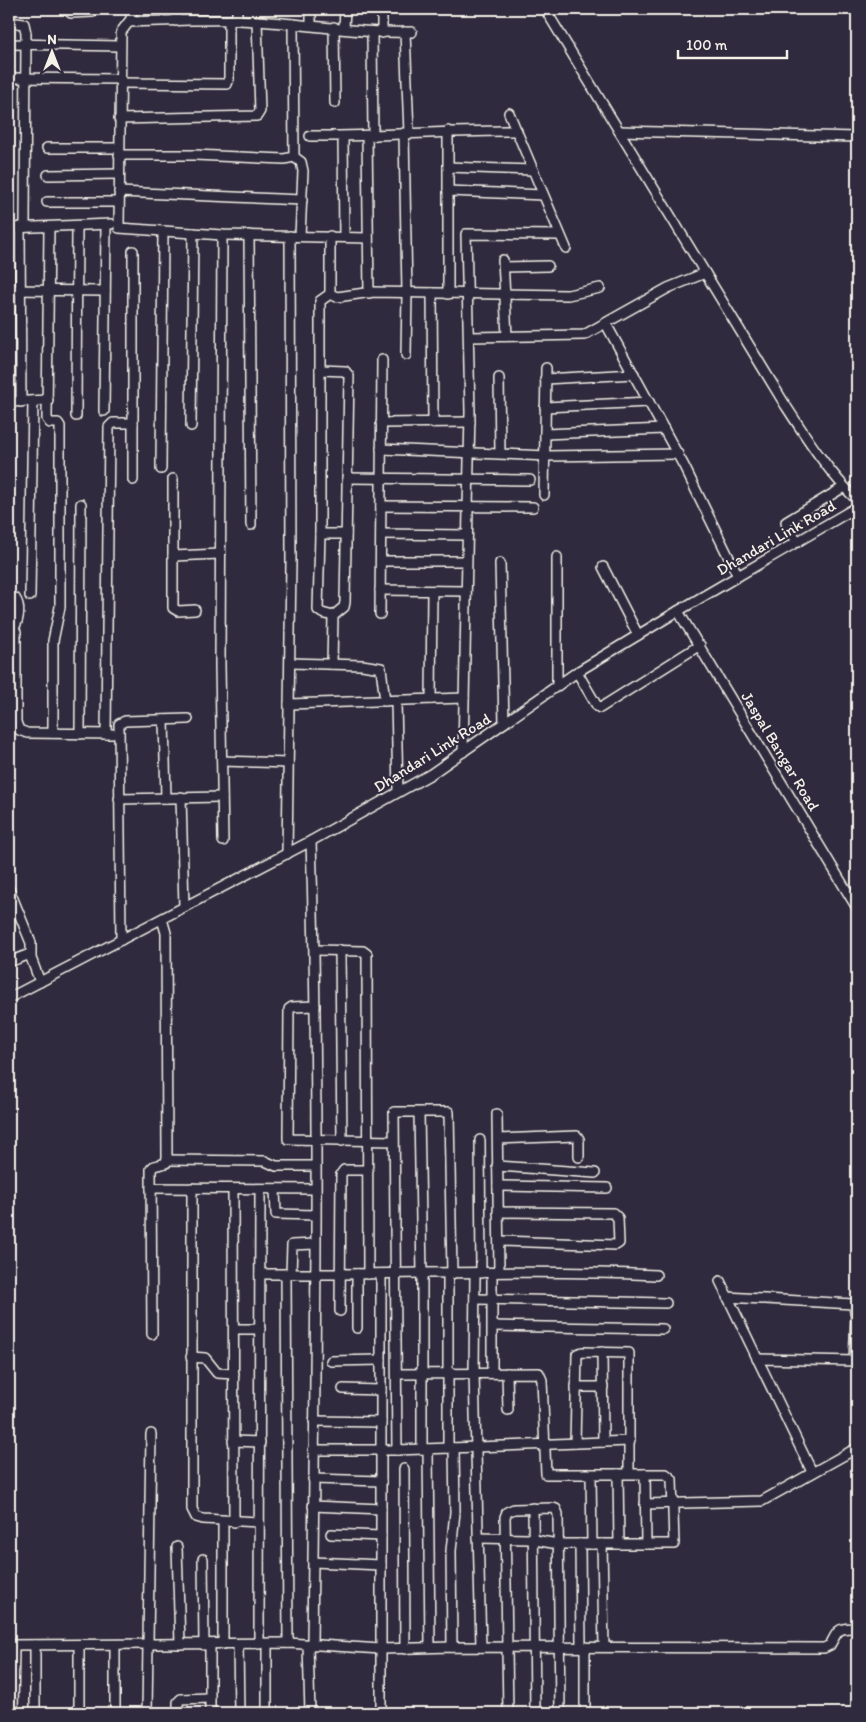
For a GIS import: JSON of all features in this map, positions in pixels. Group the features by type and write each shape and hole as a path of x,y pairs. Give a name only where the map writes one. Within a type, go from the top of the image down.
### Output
{"street":[{"path":"66,9 71,13 93,12 98,9"},
{"path":"130,22 132,9"},
{"path":"176,9 176,21"},
{"path":"9,78 227,84 230,79 233,20 237,9"},
{"path":"311,9 311,25"},
{"path":"344,28 345,9"},
{"path":"369,293 370,136 377,33 382,9"},
{"path":"545,9 784,403 815,450 844,487 857,500"},
{"path":"119,120 257,116 260,111 257,20"},
{"path":"368,238 193,234 121,228 118,224 118,192 120,46 122,29 130,22 257,20 377,33 409,32 406,355"},
{"path":"9,22 24,24 26,45 21,290 22,402"},
{"path":"294,24 294,157 302,165 300,236"},
{"path":"334,27 335,103"},
{"path":"9,44 120,46"},
{"path":"509,113 566,248"},
{"path":"448,131 448,294"},
{"path":"310,136 343,137 448,131 517,131"},
{"path":"619,131 857,136"},
{"path":"343,137 344,237"},
{"path":"46,148 284,159 294,157"},
{"path":"448,167 533,170"},
{"path":"48,176 119,174"},
{"path":"448,191 544,195"},
{"path":"118,192 302,200"},
{"path":"47,202 118,202"},
{"path":"9,228 118,224"},
{"path":"104,411 106,225"},
{"path":"76,416 77,226"},
{"path":"49,227 48,421 58,423 60,426 60,607 53,642 53,734"},
{"path":"161,468 163,232"},
{"path":"463,752 470,422 470,337 465,236 467,232 560,235"},
{"path":"192,426 193,234"},
{"path":"222,235 220,554 223,841"},
{"path":"249,235 251,525"},
{"path":"287,854 290,663 290,236"},
{"path":"330,236 330,294"},
{"path":"133,251 133,480"},
{"path":"507,336 504,264 548,266"},
{"path":"470,337 584,335 668,288 705,273"},
{"path":"330,294 336,297 369,293 568,295 600,288"},
{"path":"9,290 105,291"},
{"path":"330,294 320,301 320,534 318,610 322,614 333,616"},
{"path":"432,294 433,422"},
{"path":"606,324 678,454 738,576"},
{"path":"380,614 382,360"},
{"path":"544,495 546,368"},
{"path":"320,370 345,371 349,376 345,602 344,607 333,616 332,664"},
{"path":"546,379 634,374"},
{"path":"499,378 500,453"},
{"path":"9,402 48,400"},
{"path":"30,596 33,401"},
{"path":"545,407 649,402"},
{"path":"382,423 470,422"},
{"path":"106,734 109,428 113,423 133,423"},
{"path":"545,434 664,429"},
{"path":"381,449 545,456 678,454"},
{"path":"347,478 530,480"},
{"path":"173,479 173,608 178,611 195,610"},
{"path":"798,542 787,527 786,522 844,487"},
{"path":"80,734 81,504"},
{"path":"381,506 468,505 532,507"},
{"name":"Dhandari Link Road","path":"9,998 287,854 431,774 577,672 678,611 857,508"},
{"path":"320,534 346,534"},
{"path":"381,534 467,535"},
{"path":"174,556 220,554"},
{"path":"557,557 557,686"},
{"path":"381,561 466,561"},
{"path":"500,563 504,723"},
{"path":"603,567 638,635"},
{"path":"380,590 465,591"},
{"path":"431,699 432,591"},
{"path":"9,598 16,598 18,602 18,618 12,628 12,724 19,730 27,733 118,734"},
{"name":"Jaspal Bangar Road","path":"678,611 857,908"},
{"path":"577,672 600,708 700,645"},
{"path":"290,663 380,668 385,701"},
{"path":"289,704 464,698"},
{"path":"396,701 398,792"},
{"path":"121,940 118,734 120,722 188,719"},
{"path":"164,720 166,798"},
{"path":"222,761 288,763"},
{"path":"119,799 222,796"},
{"path":"180,798 184,907"},
{"path":"310,1713 316,1140 315,950 311,841"},
{"path":"9,889 30,943 30,954 40,982"},
{"path":"162,918 166,933 167,1160"},
{"path":"315,950 363,951 367,954 368,1274"},
{"path":"340,950 342,1141"},
{"path":"9,962 30,954"},
{"path":"315,1006 292,1007 289,1009 288,1139 393,1141"},
{"path":"397,1450 394,1112 449,1112 450,1274 448,1374 455,1512 451,1551 452,1647"},
{"path":"419,1113 422,1274 421,1374 425,1449 430,1648"},
{"path":"492,1373 492,1299 499,1240 497,1114"},
{"path":"498,1139 577,1136 579,1138 579,1158"},
{"path":"480,1140 474,1374 480,1647"},
{"path":"152,1334 152,1167 167,1160 265,1161 276,1166 315,1166"},
{"path":"497,1166 595,1173"},
{"path":"340,1311 342,1171 368,1170"},
{"path":"498,1186 607,1188"},
{"path":"151,1188 315,1189"},
{"path":"192,1188 192,1509 196,1517 223,1522 259,1522"},
{"path":"233,1188 234,1522"},
{"path":"260,1189 259,1522 267,1713"},
{"path":"275,1189 276,1214 315,1215"},
{"path":"498,1212 614,1213 618,1218 619,1243 616,1245 499,1240"},
{"path":"288,1643 288,1274 292,1245 315,1244"},
{"path":"260,1274 450,1274 496,1272 656,1275"},
{"path":"357,1274 357,1328"},
{"path":"381,1274 381,1713"},
{"path":"720,1281 812,1472"},
{"path":"727,1297 855,1303 856,1361 757,1359"},
{"path":"475,1299 666,1303"},
{"path":"493,1326 663,1329"},
{"path":"234,1329 260,1329"},
{"path":"602,1352 603,1442"},
{"path":"575,1443 577,1354 602,1352 630,1354 629,1474"},
{"path":"191,1357 205,1358 217,1373 234,1374"},
{"path":"332,1361 381,1360"},
{"path":"507,1372 508,1410"},
{"path":"397,1374 535,1372 541,1375 546,1474 645,1474 671,1476 674,1544 558,1544 533,1540 478,1538"},
{"path":"576,1387 603,1387"},
{"path":"343,1389 381,1390"},
{"path":"314,1422 382,1422"},
{"path":"147,1713 146,1645 150,1546 151,1434"},
{"path":"233,1441 260,1442"},
{"path":"314,1450 397,1450 630,1441"},
{"path":"645,1504 762,1501 857,1448"},
{"path":"404,1469 405,1649"},
{"path":"618,1474 619,1544"},
{"path":"645,1474 646,1544"},
{"path":"591,1475 604,1647"},
{"path":"313,1479 381,1480"},
{"path":"313,1506 381,1509"},
{"path":"534,1508 535,1713"},
{"path":"508,1713 505,1538 507,1512 514,1509 534,1508 556,1509 560,1713"},
{"path":"223,1522 223,1644"},
{"path":"331,1534 381,1536"},
{"path":"580,1544 586,1713"},
{"path":"177,1546 180,1644"},
{"path":"203,1560 210,1713"},
{"path":"313,1562 381,1565"},
{"path":"13,1713 12,1645 288,1643 381,1650 452,1647 824,1648 830,1645 836,1632 841,1628 857,1628"},
{"path":"238,1644 239,1713"},
{"path":"35,1645 35,1713"},
{"path":"79,1645 79,1713"},
{"path":"115,1645 115,1713"},
{"path":"178,1713 178,1702 181,1699 210,1698"}]}
